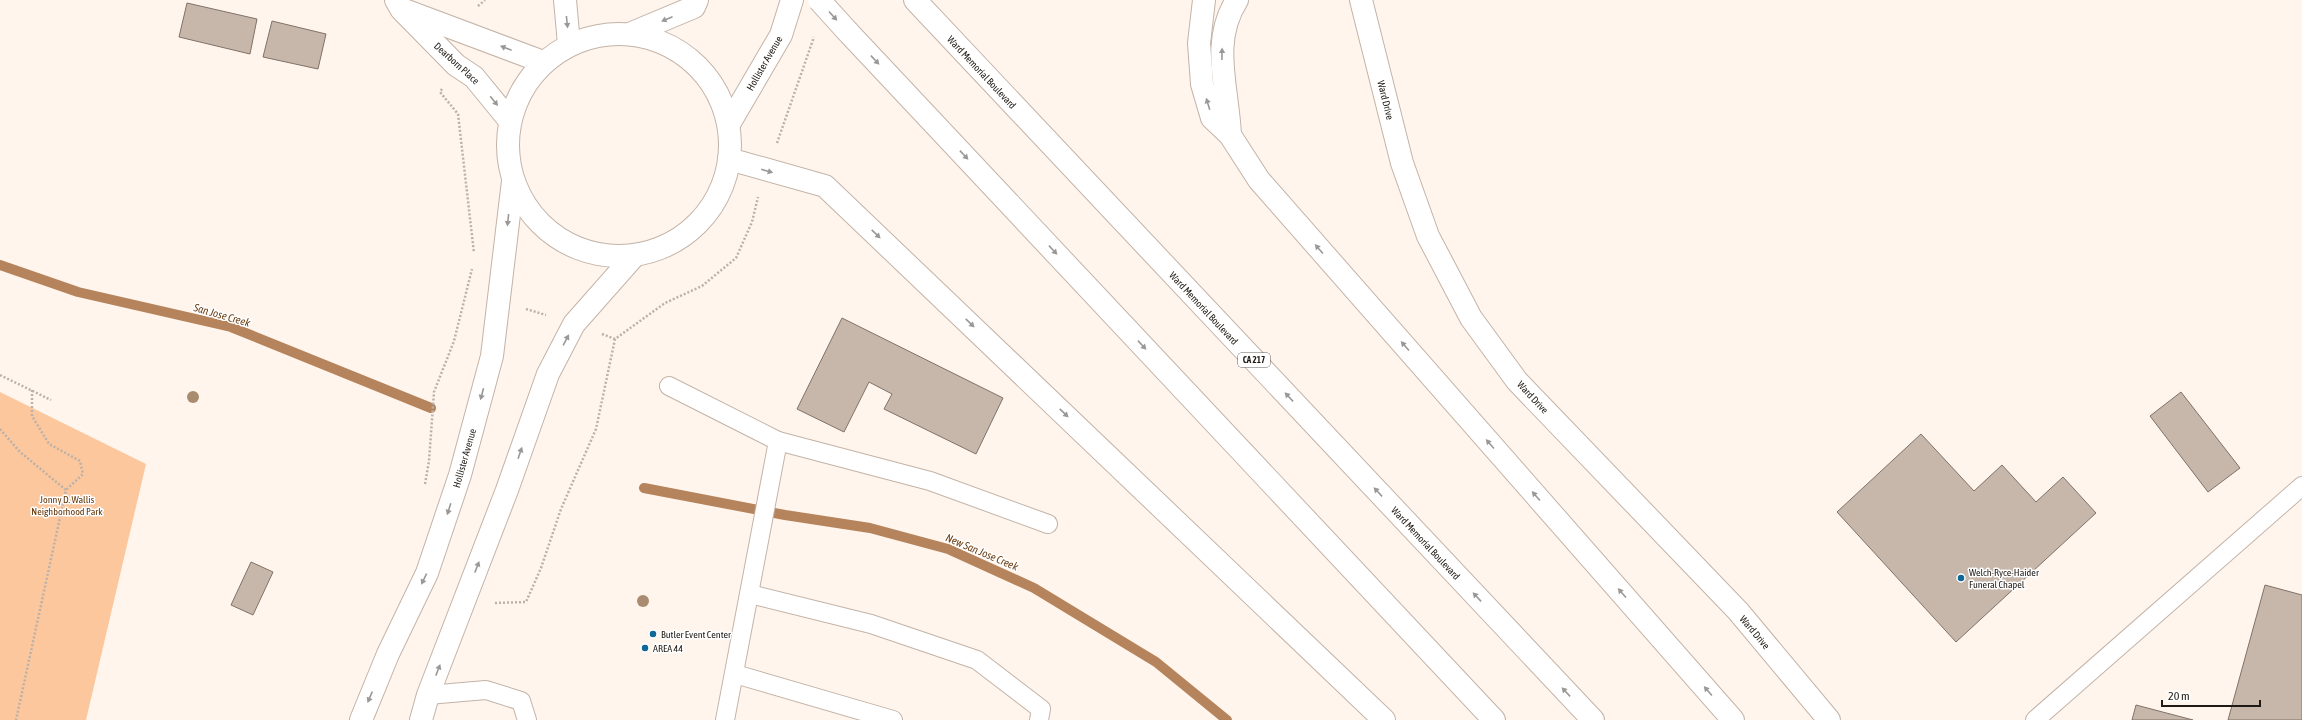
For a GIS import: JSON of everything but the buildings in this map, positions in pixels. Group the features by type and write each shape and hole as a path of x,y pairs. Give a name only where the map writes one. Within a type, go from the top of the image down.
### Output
{"main road":[{"path":"565,0 569,44"},
{"path":"632,33 694,7 697,0"},
{"name":"Hollister Avenue","path":"729,124 781,35 792,0"},
{"path":"819,0 1494,720"},
{"name":"Ward Memorial Boulevard","path":"915,0 1593,720"},
{"path":"1204,0 1199,43 1202,84 1212,118 1230,135 1259,180 1734,720"},
{"path":"1230,135 1228,103 1222,67 1222,39 1229,13 1237,0"},
{"name":"Ward Drive","path":"1361,0 1402,163 1428,236 1471,318 1517,381 1738,611 1829,720"},
{"name":"Dearborn Place","path":"398,4 543,62"},
{"name":"Dearborn Place","path":"398,4 456,64 474,77 510,121"},
{"path":"632,33 666,43 695,63 717,90 729,124 730,159 719,194 698,224 669,245 634,256 596,255 560,241 531,215 513,181 507,143 511,113 524,85 543,62 569,44 600,34 632,33"},
{"path":"730,159 825,186 1384,720"},
{"name":"Hollister Avenue","path":"361,720 388,654 427,573 460,474 492,356 513,181"},
{"path":"421,720 428,695 507,490 548,374 574,324 634,256"}],"lane":[{"path":"669,386 778,442 930,480 1048,524"},
{"path":"725,720 735,674 778,442"},
{"path":"2035,720 2302,486"},
{"path":"750,594 871,624 977,660 1041,710 1039,720"},
{"path":"735,674 893,720"},
{"path":"428,695 486,690 521,701 527,720"}],"path":[{"path":"776,146 816,29"},
{"path":"444,87 440,92 458,114 475,256"},
{"path":"526,602 542,568 561,509 596,429 604,397 615,339 665,303 702,286 736,258 752,222 759,193"},
{"path":"424,491 429,461 434,392 454,341 473,264"},
{"path":"520,306 549,316"},
{"path":"601,333 615,339"},
{"path":"0,375 51,400"},
{"path":"16,720 66,490 83,474 80,461 48,444 32,416 32,390"},
{"path":"0,429 20,452 66,490"}],"green space":[{"name":"Jonny D. Wallis Neighborhood Park","path":"0,392 146,464 86,720 0,720"}],"waterway":[{"name":"San Jose Creek","path":"0,265 78,292 231,327 431,408"},
{"name":"New San Jose Creek","path":"644,488 785,515 870,528 948,549 1034,588 1156,662 1227,720"}],"place":[{"name":"Welch-Ryce-Haider Funeral Chapel","path":"1961,578"},
{"name":"Butler Event Center","path":"653,634"},
{"name":"AREA 44","path":"645,648"}]}
